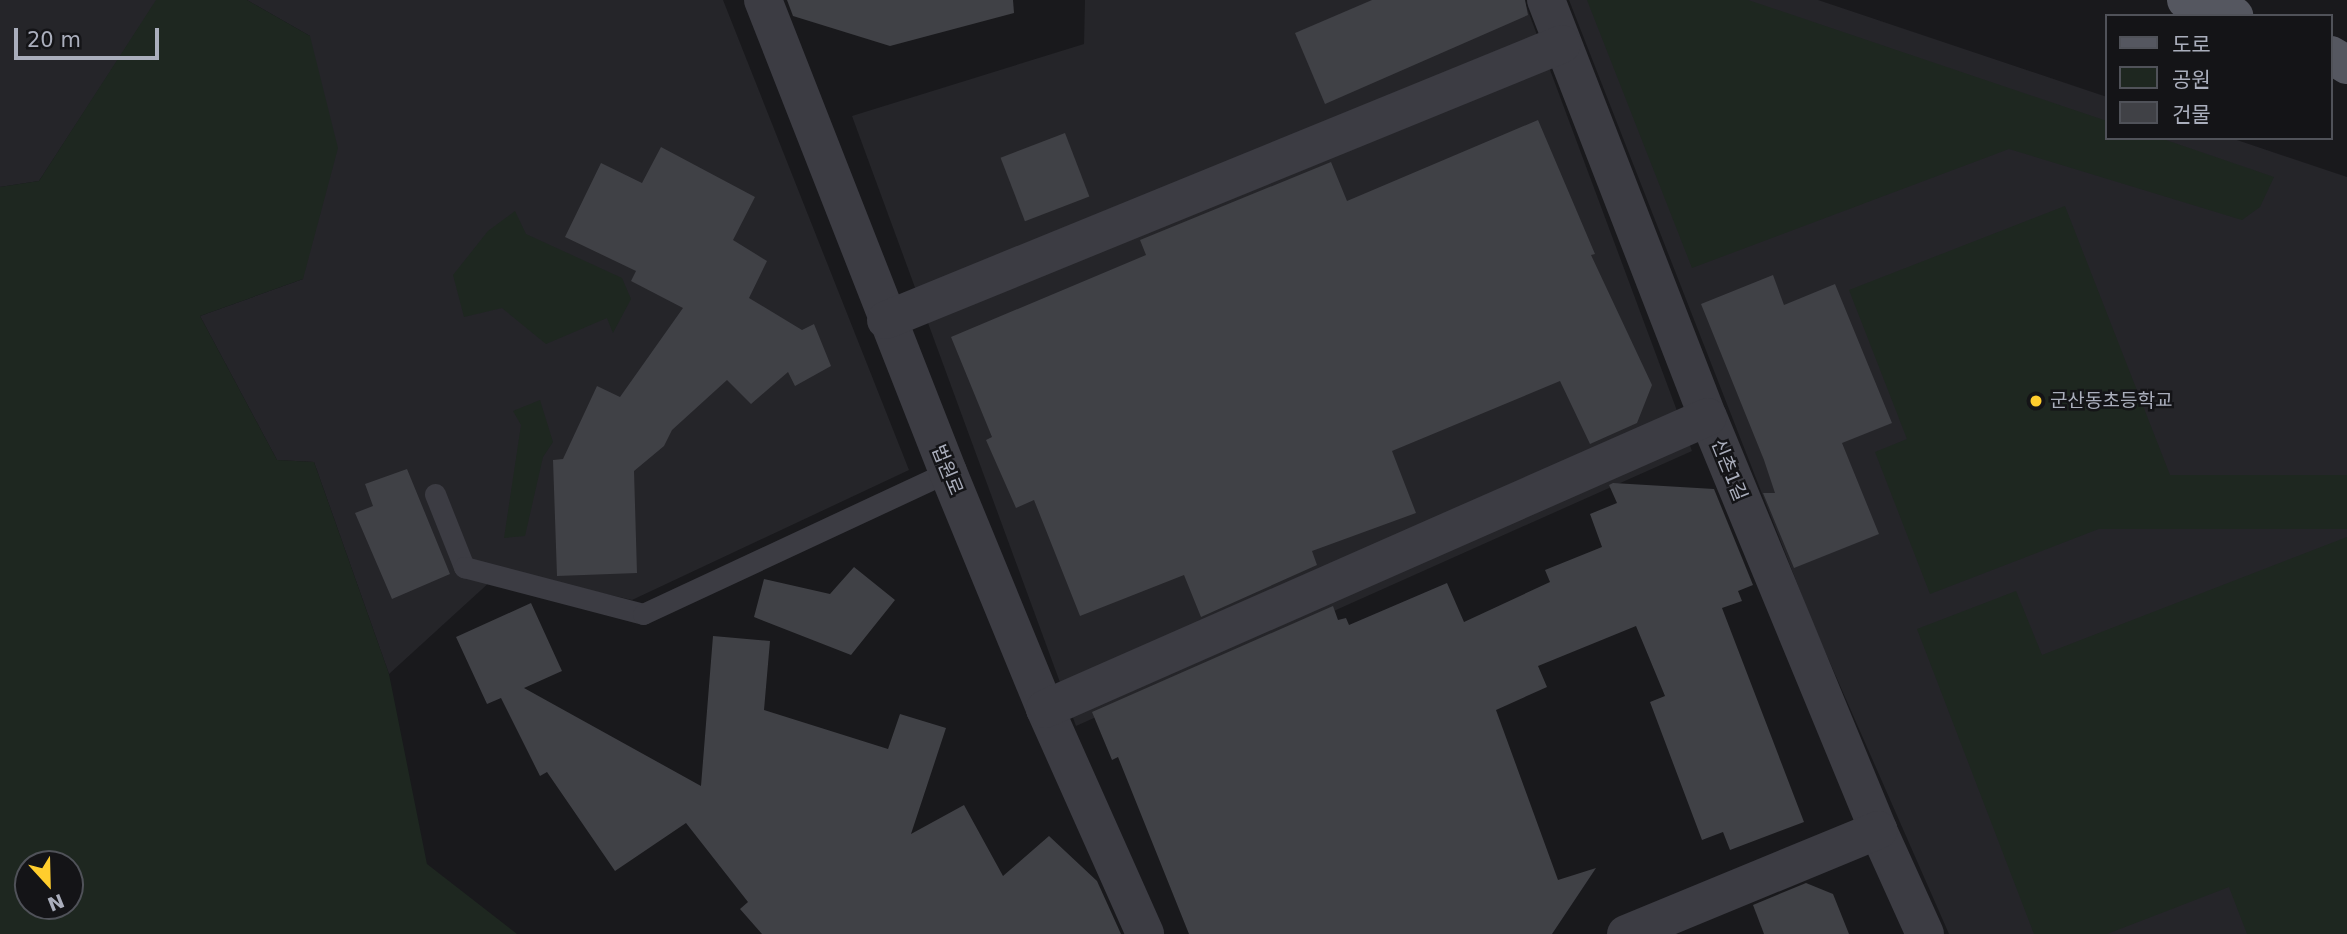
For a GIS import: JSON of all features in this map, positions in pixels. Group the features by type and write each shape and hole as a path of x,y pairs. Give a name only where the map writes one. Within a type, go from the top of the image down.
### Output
{"main road":[{"path":"2186,0 2229,14"}],"street":[{"name":"법원로","path":"763,0 886,320 948,472 1045,709 1145,934"},
{"name":"신촌1길","path":"1546,0 1708,417 1878,830 1925,934"},
{"path":"886,320 1562,44"},
{"path":"1045,709 1708,417"},
{"path":"1626,934 1878,830"}],"lane":[{"path":"435,494 464,567 643,614 948,472"}],"shaded area":[{"path":"0,0 157,0 39,181 0,187"},
{"path":"247,0 723,0 909,470 632,600 503,570 389,674 314,462 277,460 200,316 303,279 310,36"},
{"path":"1085,0 1524,0 1692,451 1076,726 852,116 1084,44"},
{"name":"군산동초등학교","path":"1569,0 1818,0 2106,97 2106,140 2237,140 2347,177 2347,934 1949,934 1813,624"}],"green space":[{"path":"156,0 247,0 310,36 338,148 303,279 200,316 277,460 314,462 389,674 427,864 517,934 0,934 0,187 39,181"},
{"path":"1587,0 1748,0 2106,121 2106,140 2166,140 2274,177 2260,207 2242,220 2009,149 1692,268"},
{"path":"2065,206 2179,498 1930,594 1875,452 1907,439 1849,290"},
{"path":"515,211 526,234 622,278 631,299 613,333 607,318 546,344 502,308 464,317 453,275 488,231"},
{"path":"540,400 553,442 543,457 525,536 504,538 521,425 513,411"},
{"path":"2001,475 2347,475 2347,529 2001,529"},
{"path":"2347,537 2347,934 2247,934 2229,887 2107,934 2034,934 1917,629 2016,591 2042,655"}],"building":[{"path":"787,0 1013,0 1014,13 890,46 793,16"},
{"path":"1372,0 1525,0 1528,15 1325,104 1295,33"},
{"path":"1538,120 1595,254 1591,255 1652,385 1637,423 1590,444 1560,381 1392,451 1416,513 1312,551 1317,565 1201,617 1184,575 1080,616 1034,500 1016,508 986,440 992,437 951,337 1146,255 1140,240 1331,162 1347,201"},
{"path":"1065,133 1089,196 1025,221 1001,158"},
{"path":"661,147 755,197 733,240 767,261 749,298 802,330 814,324 831,366 795,386 788,372 751,404 727,380 672,430 664,446 634,471 637,573 557,576 553,460 563,459 597,386 620,397 683,308 631,281 636,271 565,237 601,163 642,183"},
{"path":"1773,275 1784,305 1835,284 1892,423 1842,443 1879,534 1794,568 1763,493 1775,493 1764,460 1701,304"},
{"path":"407,469 450,574 392,599 355,513 373,506 365,484"},
{"path":"1613,483 1714,489 1753,585 1738,591 1742,601 1722,608 1804,822 1730,850 1723,832 1702,840 1650,702 1665,696 1636,626 1538,666 1547,687 1496,710 1558,880 1596,868 1552,934 1189,934 1118,757 1112,760 1092,712 1333,606 1338,620 1346,618 1349,625 1447,583 1464,622 1550,582 1545,570 1602,547 1590,514 1617,503 1609,485"},
{"path":"854,567 895,600 851,655 754,617 764,579 830,594"},
{"path":"531,603 562,671 524,688 701,786 713,636 770,641 764,710 888,749 900,714 946,728 911,834 964,805 1003,876 1049,836 1097,881 1121,934 762,934 740,909 748,902 686,823 615,871 547,772 540,776 501,698 487,704 456,637"},
{"path":"1806,883 1833,894 1849,934 1764,934 1753,905"}],"place":[{"name":"군산동초등학교","path":"2036,401"}]}
